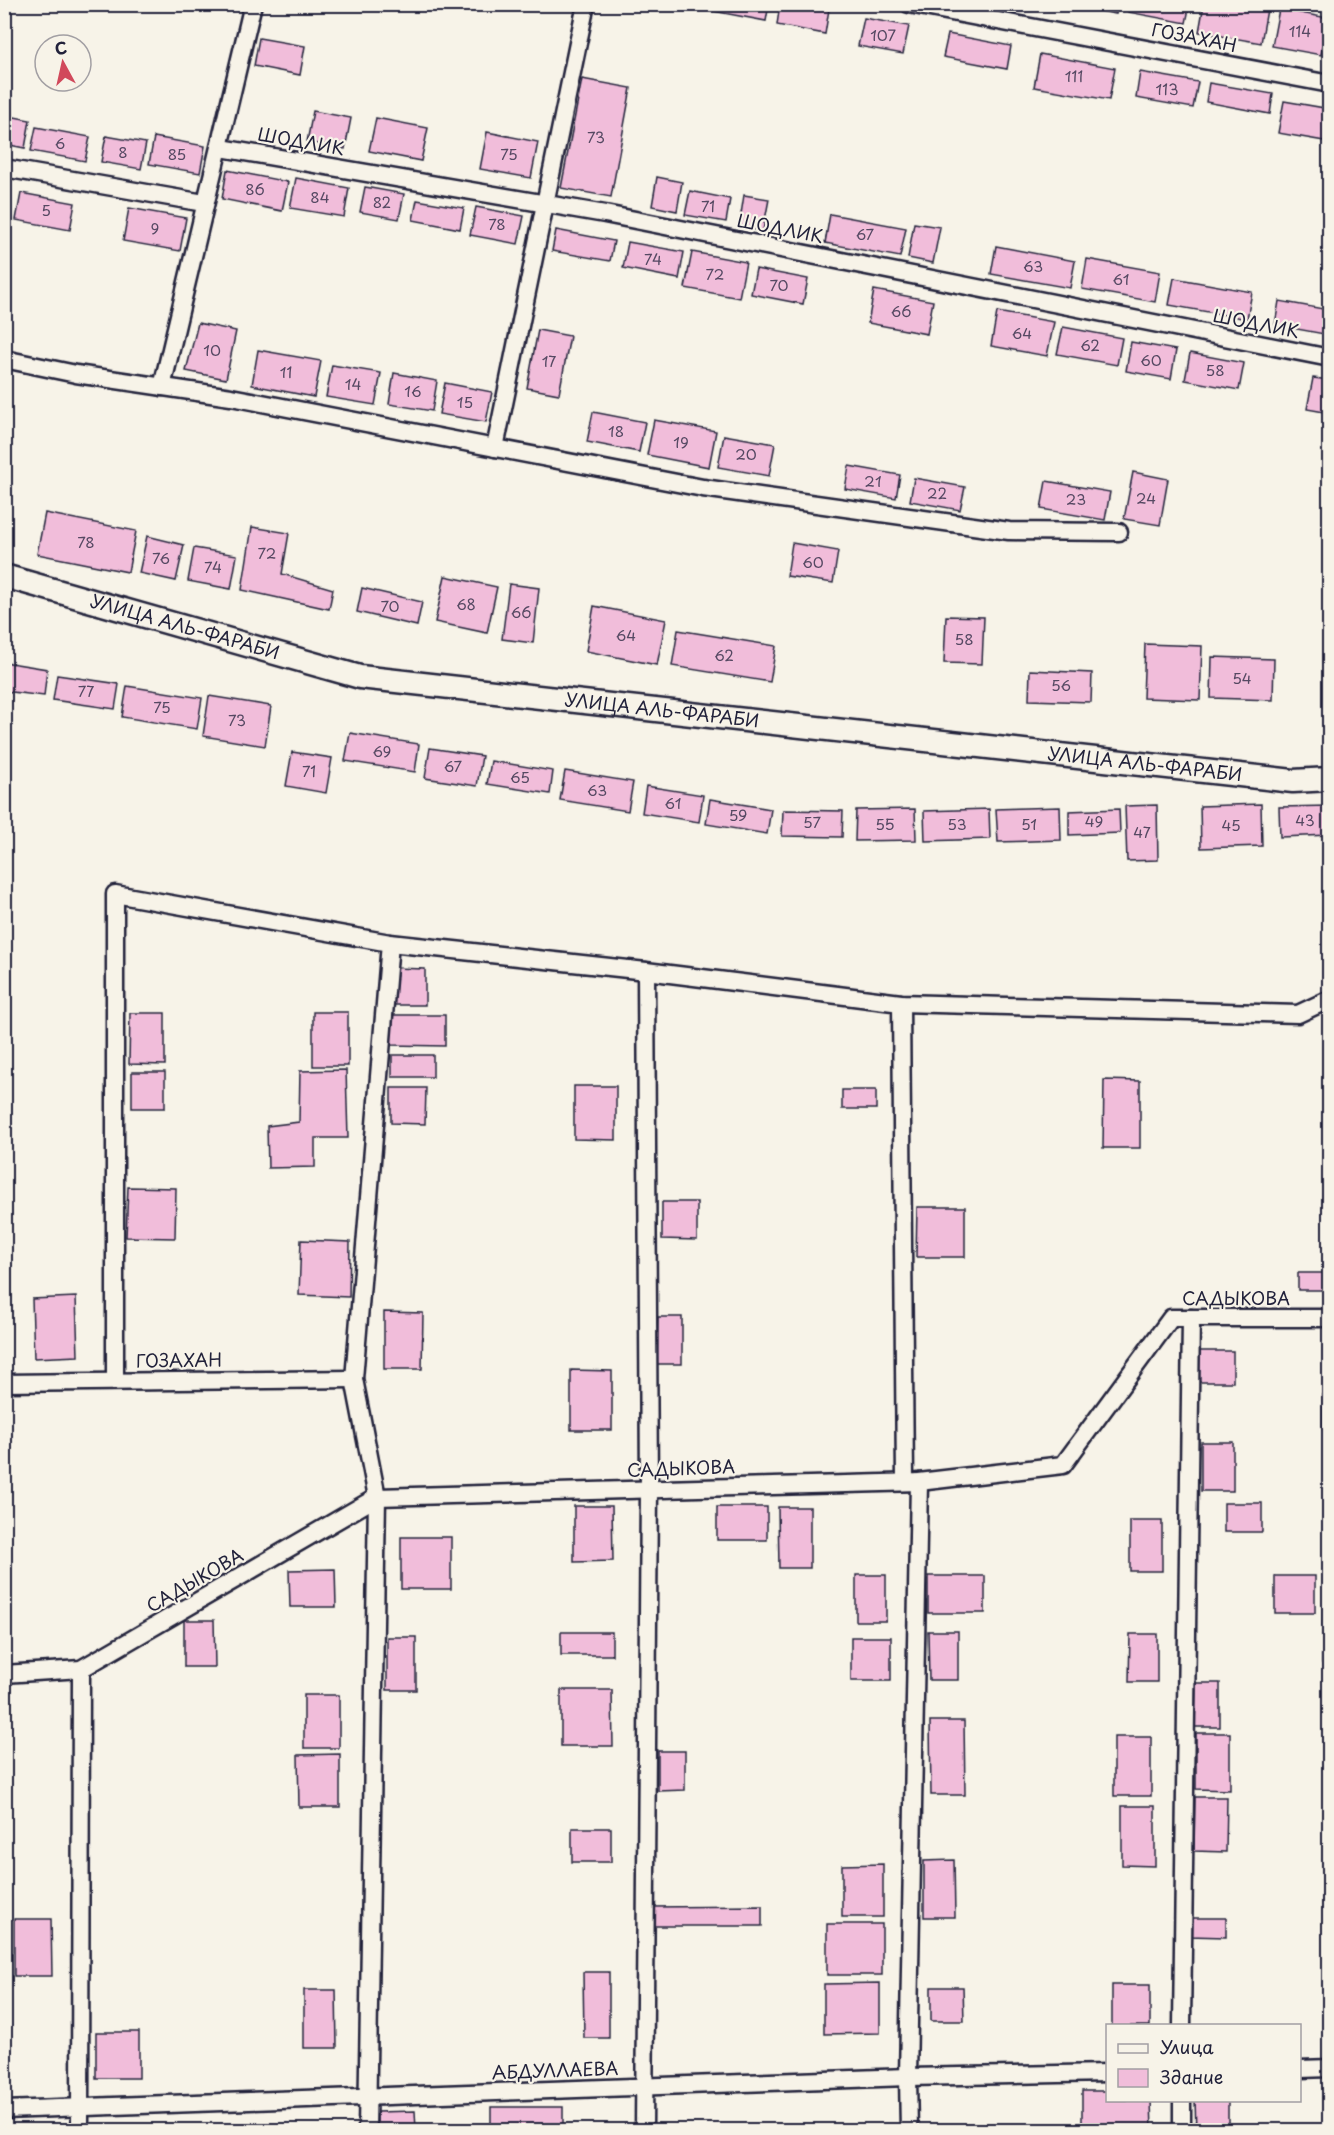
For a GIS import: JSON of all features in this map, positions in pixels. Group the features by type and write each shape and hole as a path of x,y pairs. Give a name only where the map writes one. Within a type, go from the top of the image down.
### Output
{"main road":[{"name":"УЛИЦА АЛЬ-ФАРАБИ","path":"4,576 360,677 1293,781 1329,779"}],"street":[{"path":"162,387 204,203 221,148 253,4"},
{"path":"495,448 586,4"},
{"name":"ГОЗАХАН","path":"909,4 1329,84"},
{"name":"ШОДЛИК","path":"221,148 544,203 1329,358"},
{"path":"4,168 204,203"},
{"path":"4,359 76,374 231,397 703,488 1009,531 1119,532"},
{"path":"115,1382 115,894 390,943 646,971 901,1003 1298,1014 1329,999"},
{"path":"367,2130 377,1497 354,1379 390,943"},
{"path":"644,2130 650,1489 646,971"},
{"path":"901,1003 912,1482 909,2130"},
{"name":"САДЫКОВА","path":"4,1674 81,1669 377,1497 912,1482 1064,1465 1171,1318 1329,1318"},
{"path":"1182,2024 1191,1318"},
{"name":"ГОЗАХАН","path":"4,1383 354,1379"},
{"path":"80,2130 78,2108 81,1669"},
{"path":"1301,2069 1329,2068"},
{"name":"АБДУЛЛАЕВА","path":"4,2110 908,2077 1106,2073"},
{"path":"1182,2102 1182,2130"}],"building":[{"path":"697,4 769,4 766,21 697,8"},
{"path":"780,4 804,4 829,9 825,34 777,25"},
{"path":"1064,4 1118,4 1116,14"},
{"path":"1129,4 1190,4 1186,23 1128,12"},
{"path":"1204,4 1268,4 1261,43 1199,32"},
{"path":"1279,9 1328,18 1321,55 1272,46"},
{"path":"864,18 909,26 903,54 858,46"},
{"path":"948,34 1011,46 1007,69 943,57"},
{"path":"259,38 305,46 300,75 254,66"},
{"path":"1040,54 1115,68 1109,100 1034,87"},
{"path":"1140,72 1198,82 1193,108 1136,98"},
{"path":"582,79 631,88 611,197 561,188"},
{"path":"1209,83 1273,94 1270,114 1206,102"},
{"path":"1284,101 1330,109 1330,142 1278,133"},
{"path":"313,111 351,118 345,149 307,142"},
{"path":"4,115 30,120 25,148 4,144"},
{"path":"376,118 428,128 421,161 369,151"},
{"path":"36,127 90,137 85,161 31,151"},
{"path":"487,132 538,142 531,178 480,169"},
{"path":"106,136 146,143 141,169 101,162"},
{"path":"154,137 205,146 200,173 149,164"},
{"path":"227,170 288,182 282,211 222,199"},
{"path":"657,177 682,182 677,211 652,206"},
{"path":"296,178 349,188 344,217 290,208"},
{"path":"365,187 404,194 399,219 360,212"},
{"path":"690,191 730,199 726,222 685,215"},
{"path":"21,193 75,203 70,230 16,220"},
{"path":"744,195 769,199 763,231 739,227"},
{"path":"417,200 464,208 460,229 413,220"},
{"path":"476,207 524,216 518,244 470,235"},
{"path":"129,208 186,218 180,251 123,241"},
{"path":"830,214 906,228 900,257 825,243"},
{"path":"914,223 940,227 933,263 908,258"},
{"path":"556,230 614,241 610,261 552,251"},
{"path":"628,242 684,252 679,279 623,268"},
{"path":"996,246 1075,261 1070,288 991,274"},
{"path":"692,252 746,262 739,298 685,288"},
{"path":"1087,259 1160,272 1155,302 1082,289"},
{"path":"756,269 808,279 803,304 751,294"},
{"path":"1174,278 1252,292 1247,319 1169,305"},
{"path":"874,290 933,301 927,334 868,323"},
{"path":"1279,301 1329,310 1324,334 1275,325"},
{"path":"997,312 1054,322 1047,356 991,346"},
{"path":"198,323 236,331 226,379 186,371"},
{"path":"1063,327 1122,338 1117,365 1057,354"},
{"path":"538,330 570,336 559,394 527,388"},
{"path":"1131,342 1176,350 1171,379 1126,371"},
{"path":"258,350 321,361 314,397 252,385"},
{"path":"1190,353 1244,363 1239,390 1185,380"},
{"path":"332,365 381,373 375,405 326,397"},
{"path":"394,373 437,381 432,411 389,404"},
{"path":"1313,378 1330,380 1330,413 1307,409"},
{"path":"445,383 492,392 486,422 439,414"},
{"path":"593,412 645,422 639,452 587,442"},
{"path":"654,420 716,431 709,467 647,455"},
{"path":"724,435 775,444 769,476 718,467"},
{"path":"849,466 900,475 896,498 845,489"},
{"path":"1133,472 1168,479 1160,525 1124,519"},
{"path":"914,478 965,487 960,510 910,501"},
{"path":"1046,481 1110,492 1105,520 1041,509"},
{"path":"45,513 136,531 128,572 37,554"},
{"path":"252,527 289,533 282,574 333,589 329,609 242,590"},
{"path":"147,536 184,545 176,581 139,573"},
{"path":"792,543 838,551 833,583 787,576"},
{"path":"194,548 237,555 231,589 188,581"},
{"path":"445,576 497,587 487,633 435,622"},
{"path":"509,584 539,588 533,643 502,639"},
{"path":"362,588 422,602 417,626 357,612"},
{"path":"594,606 666,620 657,665 586,651"},
{"path":"946,616 984,617 982,664 944,663"},
{"path":"678,630 776,646 770,682 672,666"},
{"path":"1145,644 1202,646 1200,700 1143,698"},
{"path":"1212,657 1274,659 1273,700 1211,698"},
{"path":"4,662 47,669 44,696 4,691"},
{"path":"1030,670 1092,673 1091,702 1029,700"},
{"path":"57,675 119,684 115,709 53,700"},
{"path":"127,686 202,698 197,729 122,717"},
{"path":"209,696 271,706 265,746 203,736"},
{"path":"350,733 419,744 415,772 345,761"},
{"path":"430,748 482,756 477,786 425,778"},
{"path":"292,752 332,758 326,793 286,786"},
{"path":"491,761 553,771 550,794 487,784"},
{"path":"565,771 633,782 628,811 560,800"},
{"path":"646,786 703,795 699,822 642,813"},
{"path":"710,799 771,809 767,834 706,824"},
{"path":"1261,804 1262,846 1201,848 1200,806"},
{"path":"1157,805 1158,860 1127,861 1125,806"},
{"path":"1330,806 1330,835 1280,837 1279,807"},
{"path":"1060,807 1061,840 998,842 996,809"},
{"path":"915,809 916,840 855,841 856,810"},
{"path":"989,809 990,839 925,841 924,811"},
{"path":"1119,809 1120,833 1069,835 1069,811"},
{"path":"783,810 843,811 842,837 782,836"},
{"path":"392,968 425,969 425,1005 392,1005"},
{"path":"313,1012 348,1012 348,1066 313,1066"},
{"path":"130,1013 165,1013 165,1065 129,1064"},
{"path":"391,1015 445,1015 445,1046 391,1045"},
{"path":"392,1055 433,1055 433,1077 392,1077"},
{"path":"346,1070 348,1138 315,1138 315,1167 268,1168 267,1126 299,1122 300,1071"},
{"path":"132,1072 165,1072 165,1108 132,1108"},
{"path":"1104,1080 1140,1081 1140,1148 1103,1148"},
{"path":"574,1086 616,1086 616,1140 574,1139"},
{"path":"391,1088 426,1088 425,1124 391,1123"},
{"path":"842,1090 876,1090 876,1109 842,1109"},
{"path":"128,1187 176,1188 175,1238 126,1237"},
{"path":"662,1202 697,1202 697,1240 662,1239"},
{"path":"917,1207 965,1207 965,1257 916,1257"},
{"path":"301,1240 350,1242 349,1297 299,1295"},
{"path":"1298,1273 1330,1273 1330,1290 1298,1290"},
{"path":"76,1297 78,1356 34,1358 32,1299"},
{"path":"384,1312 423,1313 422,1369 384,1369"},
{"path":"658,1317 682,1317 682,1364 657,1364"},
{"path":"1197,1351 1233,1351 1233,1382 1197,1382"},
{"path":"571,1370 612,1371 612,1430 571,1430"},
{"path":"1323,1388 1330,1388 1330,1430 1323,1430"},
{"path":"1201,1442 1233,1442 1233,1491 1201,1491"},
{"path":"1224,1503 1262,1503 1262,1532 1224,1532"},
{"path":"574,1506 612,1506 613,1561 574,1562"},
{"path":"717,1507 767,1507 767,1540 717,1540"},
{"path":"778,1507 810,1507 810,1568 779,1568"},
{"path":"1130,1521 1162,1521 1162,1571 1130,1571"},
{"path":"401,1537 451,1537 451,1589 401,1589"},
{"path":"335,1569 336,1607 290,1607 289,1570"},
{"path":"856,1575 886,1575 886,1621 856,1621"},
{"path":"928,1576 985,1576 985,1613 928,1613"},
{"path":"1275,1576 1315,1576 1315,1613 1275,1613"},
{"path":"1323,1607 1330,1607 1330,1663 1322,1663"},
{"path":"184,1620 214,1620 215,1667 184,1667"},
{"path":"928,1631 958,1631 958,1680 929,1680"},
{"path":"561,1632 612,1632 612,1655 561,1655"},
{"path":"1130,1634 1157,1634 1157,1682 1129,1682"},
{"path":"387,1637 416,1637 416,1690 387,1690"},
{"path":"851,1637 891,1637 891,1681 851,1681"},
{"path":"1196,1683 1220,1683 1220,1727 1195,1727"},
{"path":"561,1690 612,1690 613,1746 561,1746"},
{"path":"304,1695 339,1695 339,1748 304,1748"},
{"path":"930,1721 964,1721 965,1795 931,1795"},
{"path":"1196,1733 1230,1733 1230,1790 1196,1789"},
{"path":"1114,1737 1151,1737 1151,1796 1114,1796"},
{"path":"658,1751 685,1751 685,1790 658,1791"},
{"path":"340,1754 340,1807 299,1807 298,1755"},
{"path":"1195,1797 1227,1797 1226,1852 1194,1851"},
{"path":"1122,1806 1155,1806 1155,1866 1122,1865"},
{"path":"572,1828 611,1828 611,1862 572,1862"},
{"path":"954,1860 955,1917 924,1917 924,1861"},
{"path":"883,1864 883,1917 842,1917 842,1865"},
{"path":"762,1906 762,1926 652,1926 652,1907"},
{"path":"1190,1918 1226,1918 1226,1937 1189,1936"},
{"path":"14,1919 51,1919 52,1976 14,1976"},
{"path":"827,1924 882,1924 882,1975 827,1975"},
{"path":"583,1972 609,1972 609,2038 584,2038"},
{"path":"880,1983 880,2033 824,2034 824,1984"},
{"path":"1112,1985 1150,1985 1150,2024 1112,2024"},
{"path":"931,1987 963,1987 964,2021 931,2021"},
{"path":"304,1990 336,1990 337,2048 304,2048"},
{"path":"96,2032 139,2032 139,2078 96,2078"},
{"path":"1082,2091 1106,2091 1106,2102 1151,2102 1152,2130 1082,2130"},
{"path":"1195,2102 1228,2102 1228,2130 1196,2130"},
{"path":"491,2107 563,2107 563,2130 491,2130"},
{"path":"415,2111 416,2130 377,2130 377,2112"},
{"path":"53,2129 53,2130 4,2130"}]}
